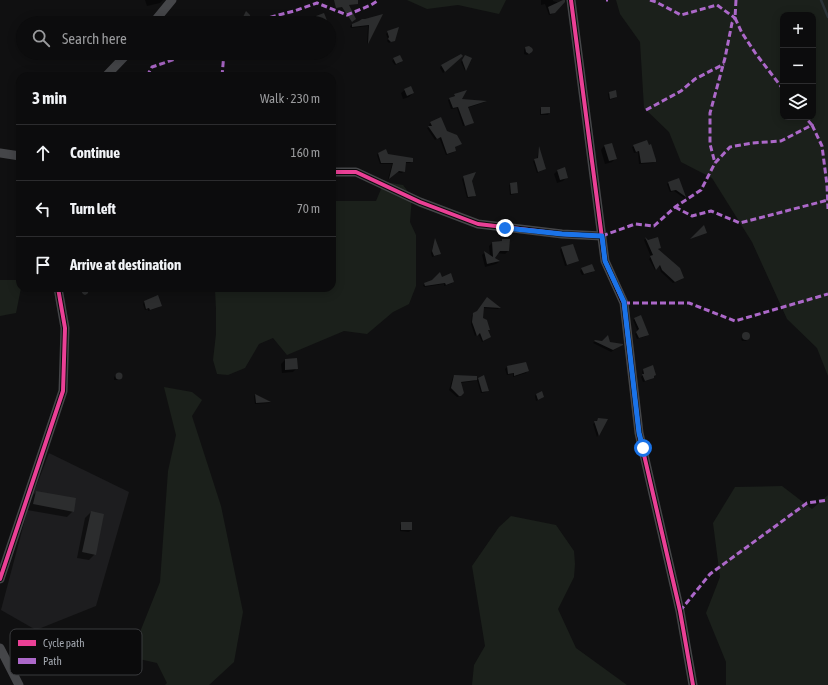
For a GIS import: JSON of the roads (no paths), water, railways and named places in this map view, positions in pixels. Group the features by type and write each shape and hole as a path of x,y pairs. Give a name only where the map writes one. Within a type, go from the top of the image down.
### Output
{"street":[{"path":"159,16 172,0"},
{"path":"571,0 605,261 624,302 639,433 680,611 693,685"},
{"path":"110,72 121,60"},
{"path":"0,153 16,155"},
{"path":"336,172 356,172 420,202 478,224 562,234 602,236"},
{"path":"0,579 63,391 65,328 59,292"},
{"path":"0,648 10,667"},
{"path":"14,675 19,685"}],"waterway":[{"path":"821,0 828,17"}]}
